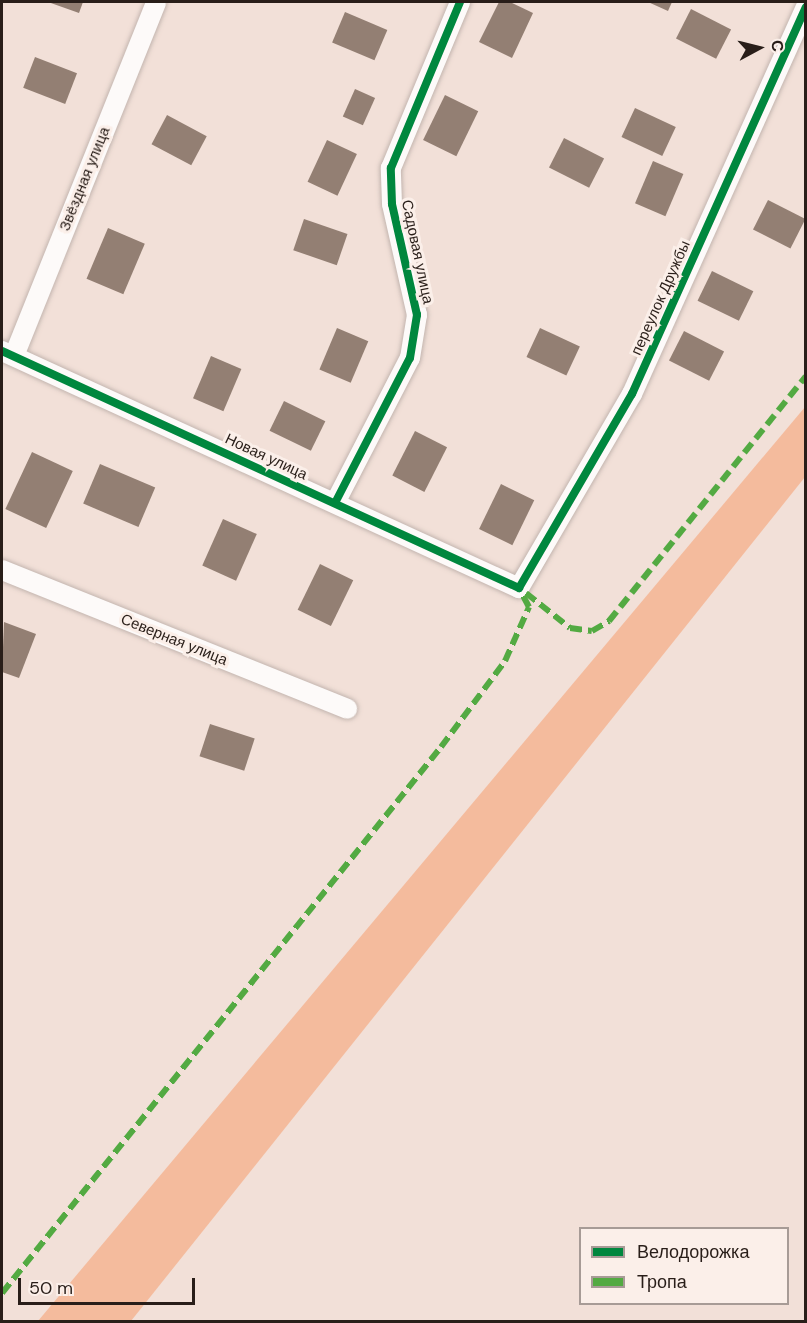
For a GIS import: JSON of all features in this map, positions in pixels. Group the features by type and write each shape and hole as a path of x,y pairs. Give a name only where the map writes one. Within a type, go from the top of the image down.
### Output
{"street":[{"name":"Звёздная улица","path":"8,354 156,2"},
{"name":"Садовая улица","path":"335,503 410,358 417,315 392,204 392,168 460,2"},
{"name":"переулок Дружбы","path":"519,588 632,394 806,8"},
{"name":"Новая улица","path":"8,354 519,588"},
{"name":"Северная улица","path":"2,570 347,709"}],"shaded area":[{"path":"805,407 805,477 131,1321 38,1321"}],"building":[{"path":"48,2 83,2 79,13"},
{"path":"499,2 510,2 533,13 512,58 479,42"},
{"path":"648,2 672,2 668,11"},
{"path":"691,9 731,29 716,59 676,38"},
{"path":"345,12 387,30 374,60 332,42"},
{"path":"35,57 77,73 65,104 23,88"},
{"path":"355,89 375,98 363,125 343,116"},
{"path":"445,95 478,111 456,156 423,140"},
{"path":"635,108 676,127 662,156 621,137"},
{"path":"167,115 207,136 191,165 152,144"},
{"path":"564,138 604,158 589,188 549,167"},
{"path":"327,140 357,154 337,196 308,182"},
{"path":"653,161 683,174 665,216 635,203"},
{"path":"768,200 805,219 790,248 753,229"},
{"path":"304,219 347,234 337,265 293,250"},
{"path":"108,228 145,244 123,294 87,279"},
{"path":"712,271 753,291 739,321 698,301"},
{"path":"337,328 368,341 351,383 319,369"},
{"path":"540,328 580,347 566,376 526,357"},
{"path":"684,331 724,351 709,381 669,360"},
{"path":"211,356 241,369 223,411 193,398"},
{"path":"284,401 325,421 311,451 270,431"},
{"path":"415,431 447,447 424,492 392,476"},
{"path":"32,452 73,471 46,528 5,509"},
{"path":"100,464 155,487 138,527 83,504"},
{"path":"501,484 534,500 512,545 479,529"},
{"path":"223,519 257,534 236,581 202,566"},
{"path":"320,564 353,580 331,626 298,610"},
{"path":"4,622 36,634 19,678 2,672"},
{"path":"210,724 255,739 244,771 199,756"}],"marked path":[{"path":"526,593 570,628 592,631 609,621 806,376"},
{"path":"2,1293 441,747 505,661 529,607 519,588"}],"cycle path":[{"path":"335,503 410,358 417,315 392,204 391,168 460,2"},
{"path":"2,351 519,588 632,394 806,7"}]}
